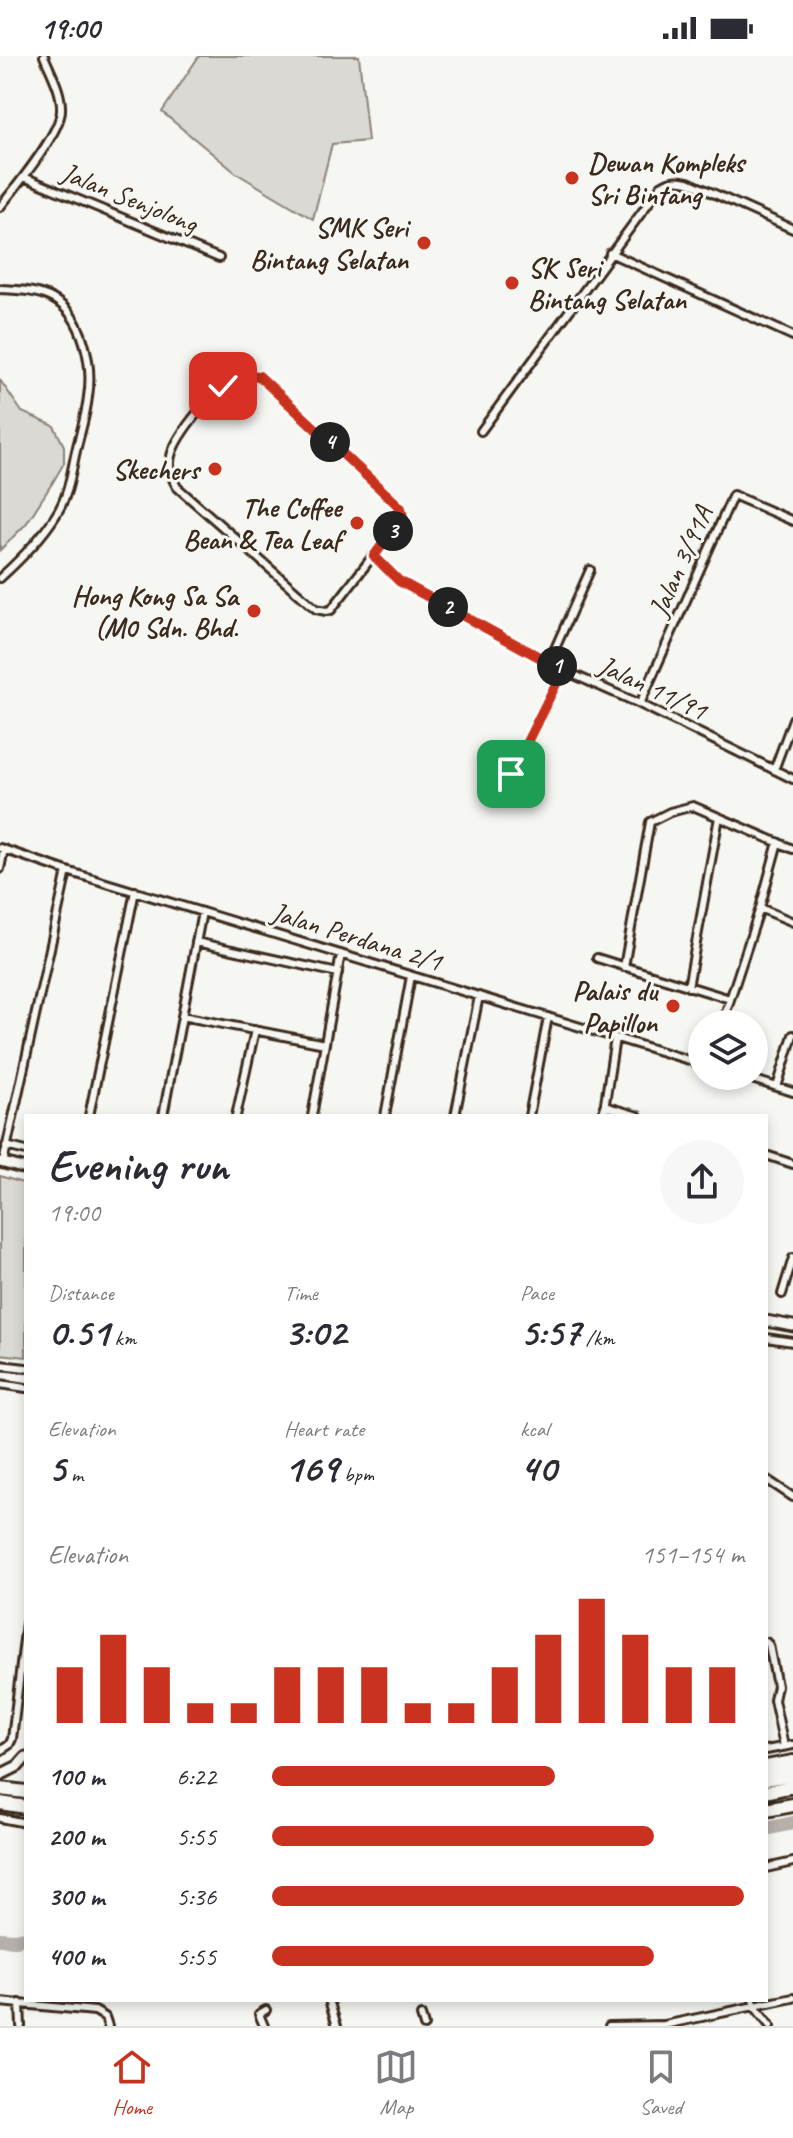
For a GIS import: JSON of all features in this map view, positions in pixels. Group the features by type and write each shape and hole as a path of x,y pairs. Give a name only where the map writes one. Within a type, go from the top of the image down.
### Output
{"highway":[{"path":"768,1767 793,1762"},
{"path":"768,1779 793,1774"},
{"path":"768,1792 793,1786"},
{"path":"0,1789 24,1792"},
{"path":"0,1803 24,1807"},
{"path":"768,1810 793,1805"}],"street":[{"name":"Jalan Senjolong","path":"0,207 24,177 61,116 60,97 44,56"},
{"name":"Jalan Senjolong","path":"24,177 219,258"},
{"path":"481,431 610,253 668,181 678,180 708,191 793,229"},
{"path":"610,253 793,336"},
{"path":"0,289 29,291 54,299 69,311 78,328 90,382 69,486 57,513 32,548 0,578"},
{"path":"249,374 259,376 401,508 403,517 374,556 331,610 316,609 177,487 171,478 171,454 184,429 223,386 236,377 249,374"},
{"name":"Jalan 3/91A","path":"640,704 733,495 793,521"},
{"name":"Jalan 11/91","path":"374,556 399,581 563,670 793,779"},
{"path":"549,662 590,570"},
{"path":"511,774 563,670"},
{"path":"774,770 793,719"},
{"path":"624,967 650,822 693,806 793,849"},
{"path":"688,987 719,817"},
{"path":"726,1010 778,842"},
{"path":"0,869 2,848"},
{"name":"Jalan Perdana 2/1","path":"2,848 67,871 688,1060"},
{"path":"24,1168 1,1162 67,871"},
{"path":"89,1114 135,891"},
{"path":"760,908 793,922"},
{"path":"163,1114 202,912"},
{"name":"Jalan Perdana 2/1","path":"196,942 338,973"},
{"path":"312,1114 341,954"},
{"path":"597,958 730,999"},
{"path":"385,1114 411,976"},
{"path":"455,1114 479,996"},
{"path":"182,1016 325,1044"},
{"path":"529,1114 548,1017"},
{"path":"236,1114 255,1030"},
{"path":"777,1087 793,1035"},
{"path":"603,1114 615,1038"},
{"path":"768,1084 793,1092"},
{"path":"604,1106 631,1114"},
{"path":"6,1146 24,1150"},
{"path":"768,1156 793,1164"},
{"path":"782,1294 793,1258"},
{"path":"768,1321 793,1326"},
{"path":"768,1338 793,1342"},
{"path":"0,1365 24,1368"},
{"path":"0,1384 24,1388"},
{"path":"768,1480 793,1497"},
{"path":"0,1751 12,1739 24,1640"},
{"path":"768,1644 777,1686 770,1700 784,1746"},
{"path":"768,1681 775,1679"},
{"path":"768,1750 793,1745"},
{"path":"0,1775 24,1759"},
{"path":"0,1818 24,1823"},
{"path":"768,1870 793,1862"},
{"path":"768,2001 793,1998"},
{"path":"0,2002 95,2011 105,2017 108,2026"},
{"path":"330,2002 337,2026"},
{"path":"20,2003 21,2026"},
{"path":"609,2026 664,2026 754,2003 770,2026"},
{"path":"264,2026 259,2014 266,2010"},
{"path":"421,2016 424,2026"}],"shaded area":[{"path":"199,56 359,56 368,141 332,144 313,219 236,173 162,112"},
{"path":"0,380 22,412 54,426 64,446 64,463 26,524 0,550"},
{"path":"0,1176 24,1183 24,1357 0,1354"}],"waterway":[{"path":"768,1829 793,1823"},
{"path":"0,1939 24,1938"}],"place":[{"name":"Dewan Kompleks Sri Bintang","path":"572,178"},
{"name":"SMK Seri Bintang Selatan","path":"424,243"},
{"name":"SK Seri Bintang Selatan","path":"512,283"},
{"name":"Skechers","path":"215,469"},
{"name":"The Coffee Bean & Tea Leaf","path":"357,523"},
{"name":"Hong Kong Sa Sa (M0 Sdn. Bhd.","path":"254,611"},
{"name":"Palais du Papillon","path":"673,1006"}],"route":[{"path":"223,386 236,377 249,374 259,376 401,508 403,517 374,556 399,581 563,670 511,774"}]}
